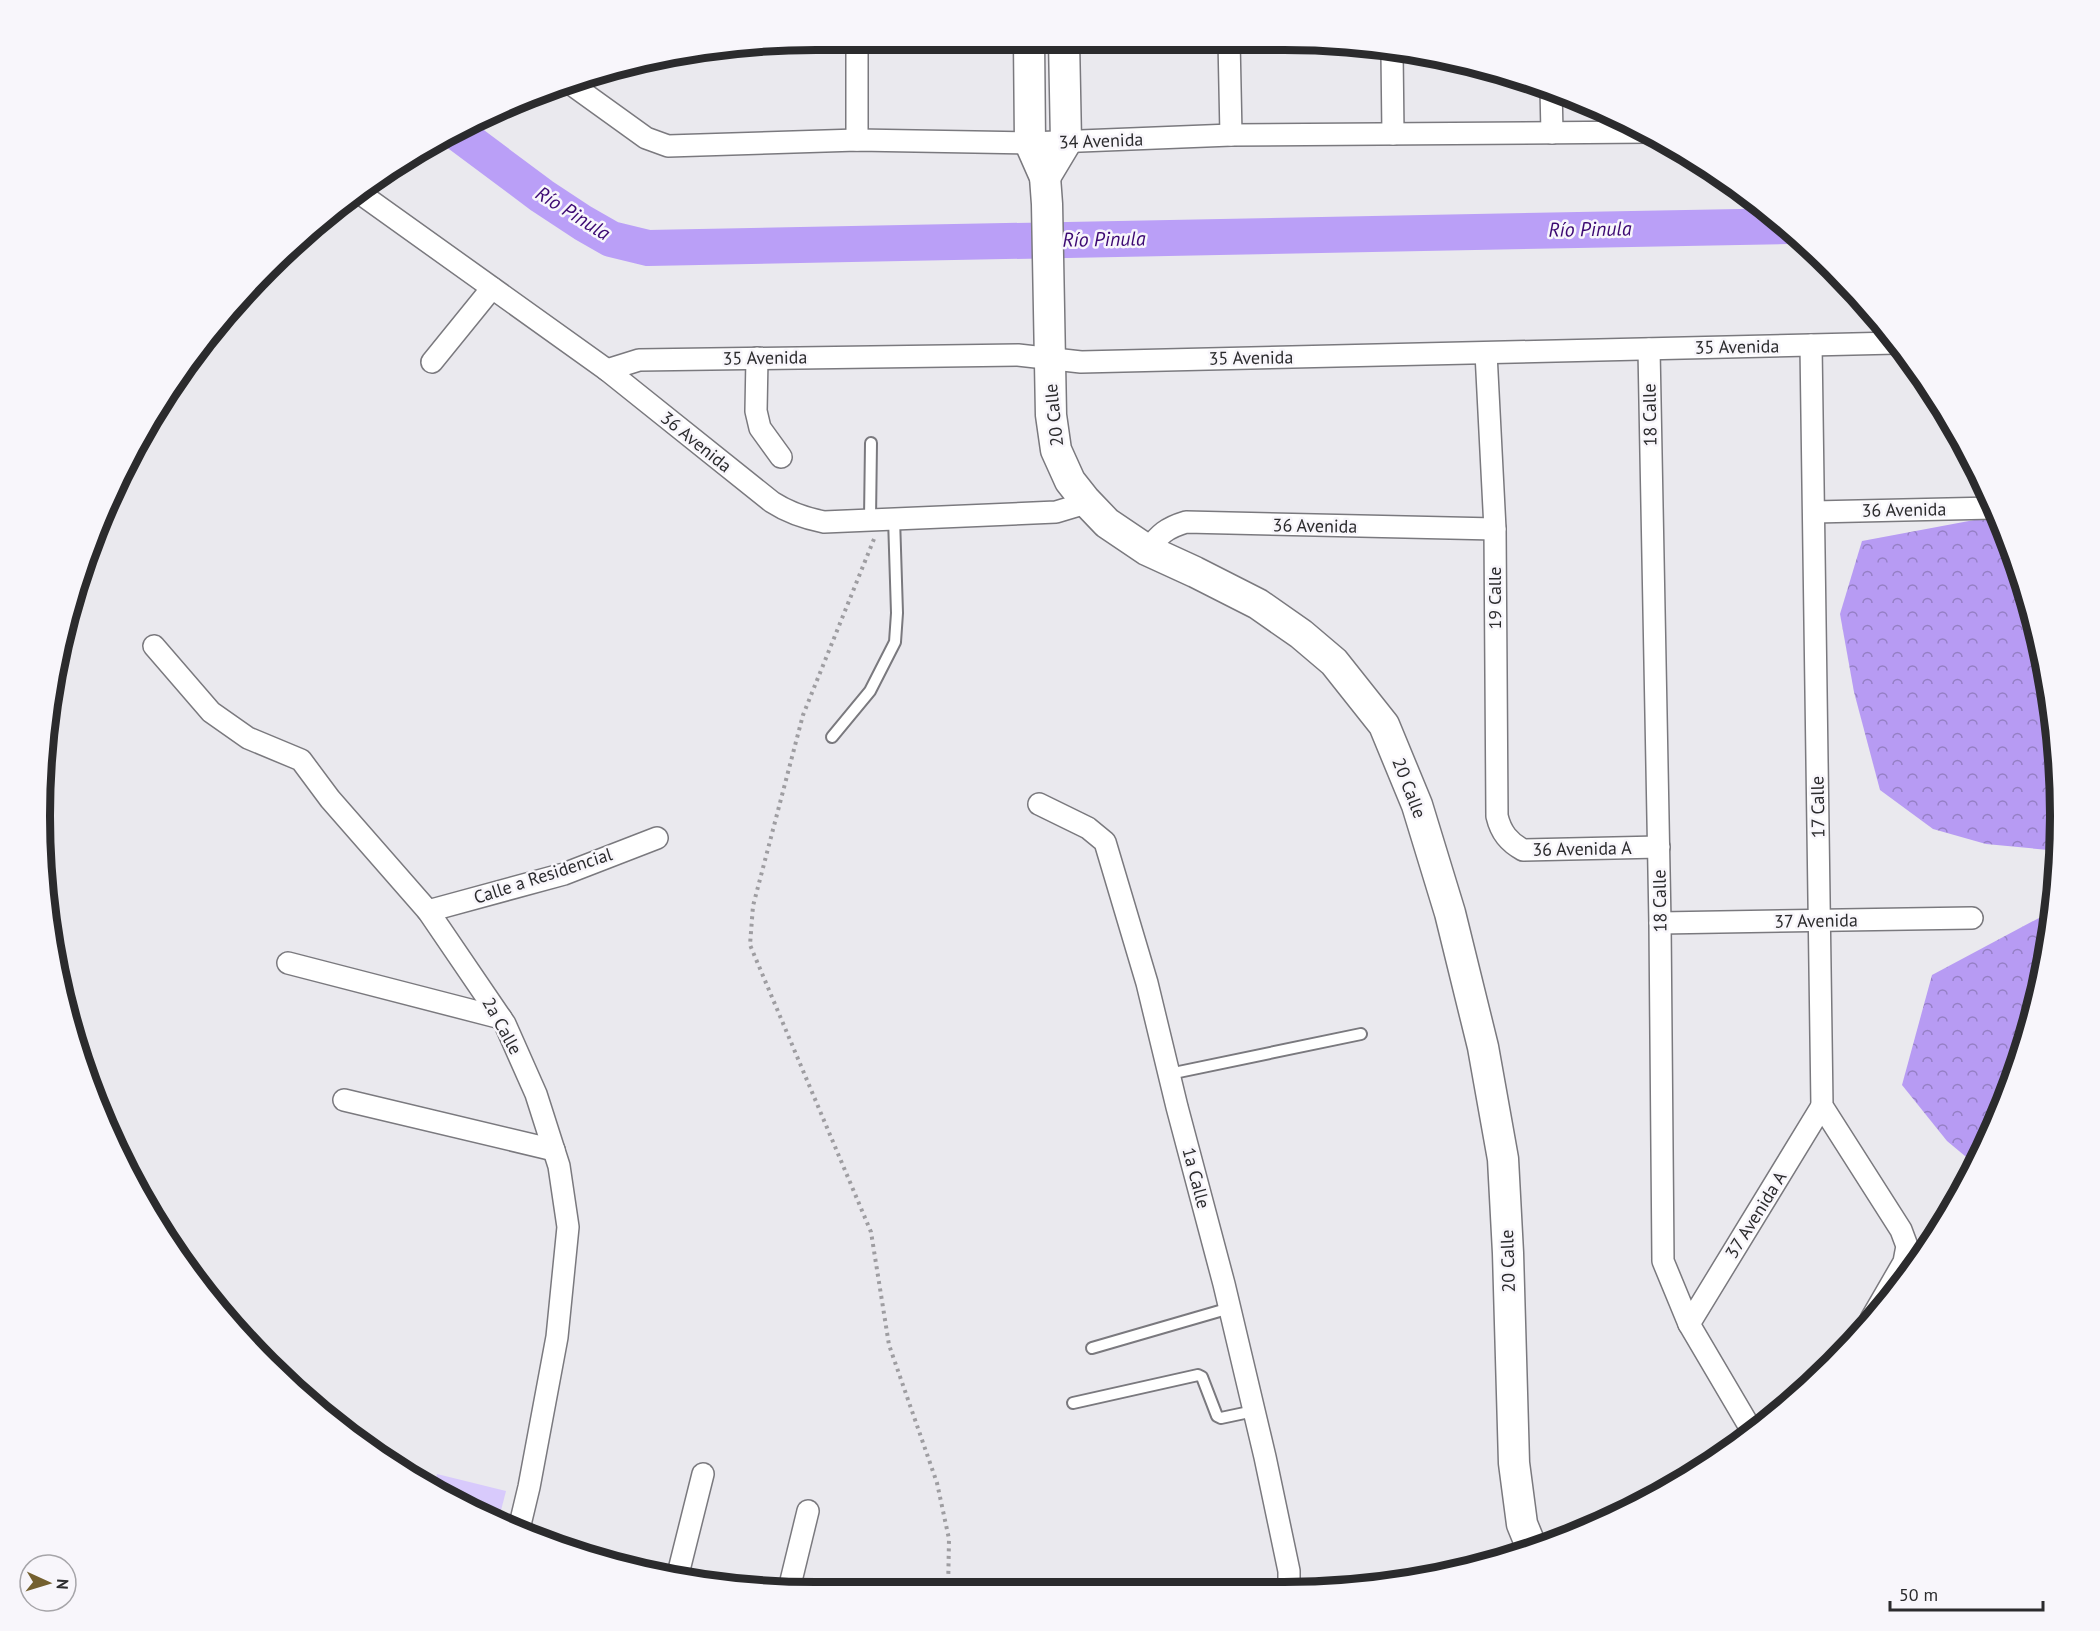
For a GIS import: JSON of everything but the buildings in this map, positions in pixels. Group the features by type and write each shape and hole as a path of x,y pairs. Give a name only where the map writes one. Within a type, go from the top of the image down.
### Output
{"main road":[{"name":"20 Calle","path":"1029,50 1030,143 1046,190 1051,415 1056,450 1070,481 1107,523 1147,550 1258,604 1302,634 1334,662 1384,726 1417,805 1450,913 1484,1047 1503,1159 1514,1463 1522,1524 1529,1542"},
{"path":"1046,190 1066,142 1064,50"}],"street":[{"path":"857,50 857,140"},
{"path":"1230,50 1231,135"},
{"path":"1392,57 1393,134"},
{"name":"34 Avenida","path":"576,88 646,138 668,146 857,140 1030,143 1231,135 1631,132"},
{"path":"1551,98 1552,133"},
{"name":"36 Avenida","path":"365,197 607,370 772,502 788,512 805,519 824,522 1056,512 1076,506 1085,500"},
{"path":"432,363 492,288"},
{"name":"35 Avenida","path":"607,370 639,360 1018,355 1081,362 1887,343"},
{"name":"17 Calle","path":"1811,345 1822,1106"},
{"name":"18 Calle","path":"1649,349 1659,847 1664,1261 1689,1324 1748,1425"},
{"name":"19 Calle","path":"1486,353 1495,529 1497,816 1503,833 1509,840"},
{"path":"757,358 756,411 760,428 781,457"},
{"name":"36 Avenida","path":"1814,512 1986,508"},
{"name":"36 Avenida","path":"1147,550 1159,535 1172,526 1186,522 1495,529"},
{"name":"2a Calle","path":"154,646 211,712 248,738 301,760 330,799 428,911 501,1018 536,1094 559,1166 568,1227 557,1337 521,1522"},
{"name":"1a Calle","path":"1039,804 1088,828 1105,842 1147,984 1230,1308 1289,1571 1289,1582"},
{"name":"Calle a Residencial","path":"428,911 564,874 657,838"},
{"name":"36 Avenida A","path":"1509,840 1523,850 1659,847"},
{"name":"37 Avenida","path":"1660,923 1972,918"},
{"path":"288,963 501,1018"},
{"path":"344,1100 554,1150"},
{"path":"1822,1106 1901,1230 1907,1246 1904,1262 1894,1279"},
{"name":"37 Avenida A","path":"1689,1324 1822,1106"},
{"path":"679,1569 703,1474"},
{"path":"791,1581 808,1511"}],"lane":[{"path":"832,737 870,690 895,642 897,613 871,443"},
{"path":"1169,1074 1361,1034"},
{"path":"1092,1348 1230,1308"},
{"path":"1073,1403 1198,1375 1202,1377 1216,1416 1221,1418 1254,1411"}],"path":[{"path":"882,519 803,715 753,906 750,945 871,1232 889,1345 937,1483 949,1539 948,1582"}],"green space":[{"path":"1985,518 1991,520 2010,569 2036,666 2049,765 2049,850 1986,844 1933,829 1880,790 1854,692 1840,614 1862,541"},
{"path":"2044,915 2036,965 2010,1062 1969,1159 1947,1141 1902,1085 1932,975"}],"shaded area":[{"path":"437,1474 506,1491 500,1513 477,1503 436,1481"}],"waterway":[{"name":"Río Pinula","path":"462,136 542,196 583,223 611,239 648,248 1773,226"}]}
